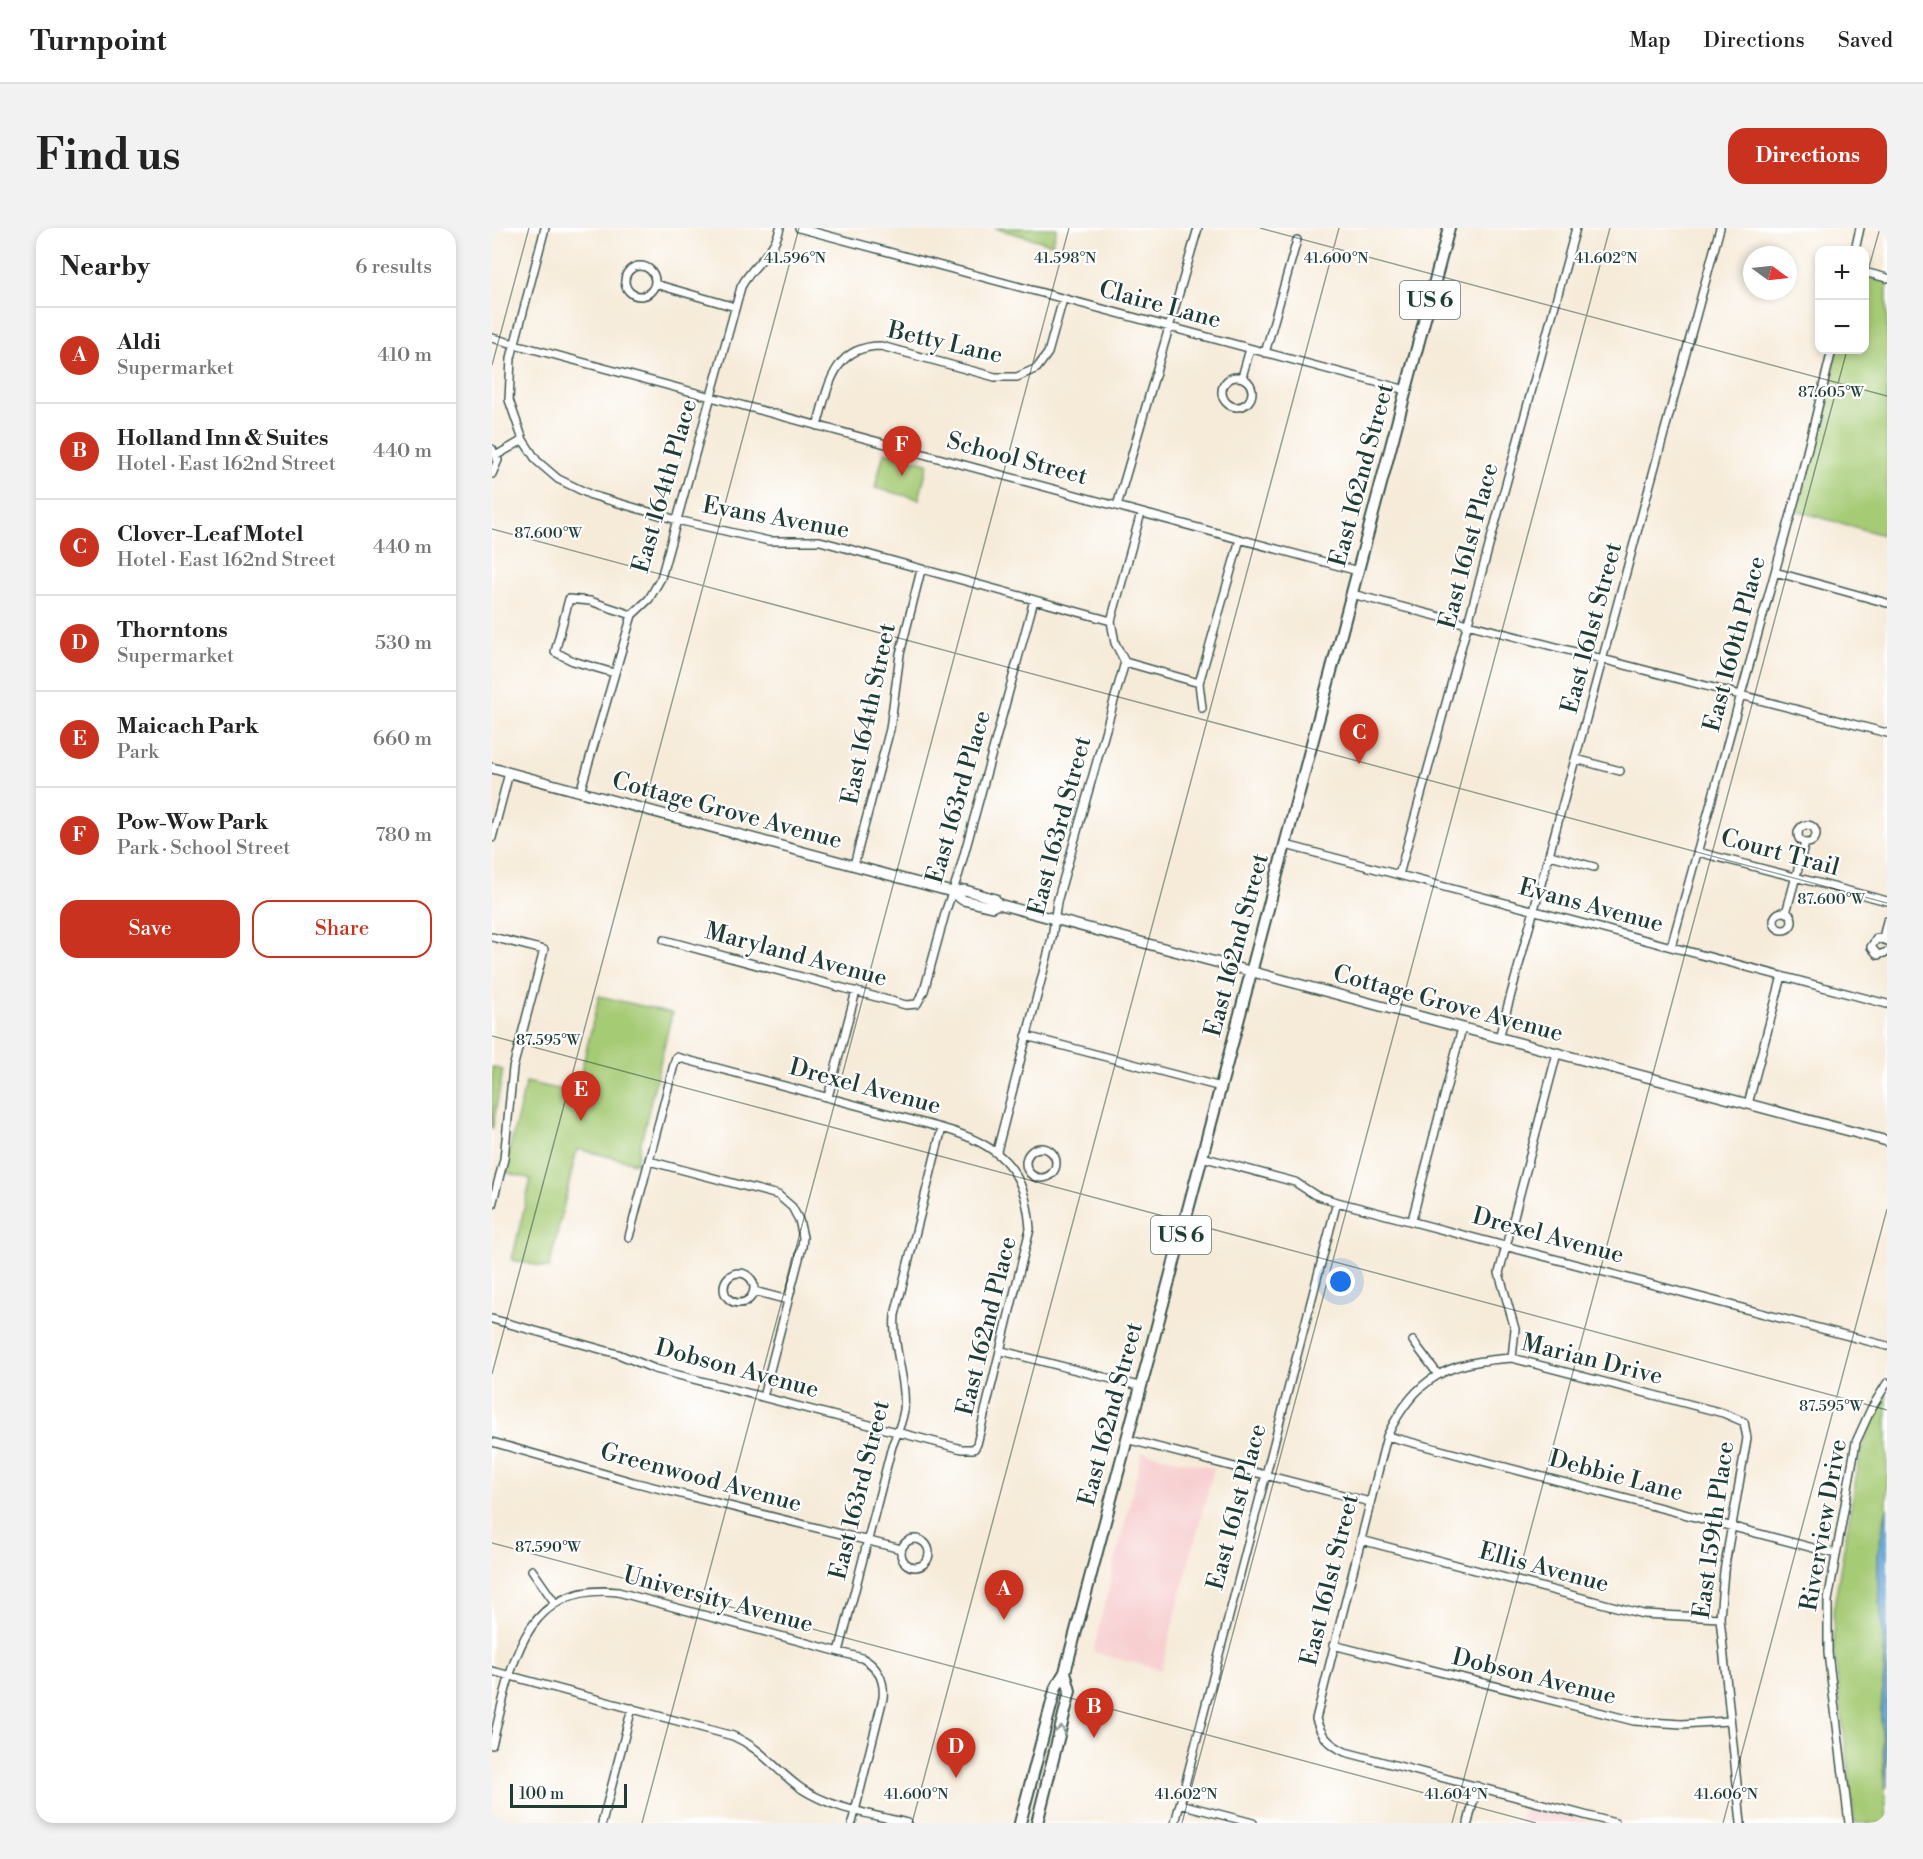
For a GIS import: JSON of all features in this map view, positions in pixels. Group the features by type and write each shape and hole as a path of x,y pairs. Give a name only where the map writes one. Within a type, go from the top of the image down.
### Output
{"main road":[{"name":"East 162nd Street","path":"1020,1823 1056,1687 1065,1672 1139,1386 1286,845 1449,228"},
{"name":"East 162nd Street","path":"1037,1823 1070,1691 1065,1672"}],"street":[{"name":"Evans Avenue","path":"545,228 514,345 509,370 508,400 523,440 537,461 558,479 575,489 678,520 762,540 820,541 1111,621"},
{"name":"East 164th Place","path":"580,792 632,615 649,599 661,578 744,279 772,250 780,228"},
{"name":"Claire Lane","path":"799,228 1407,390"},
{"path":"1117,506 1198,228"},
{"name":"East 161st Place","path":"1399,875 1576,228"},
{"name":"East 161st Street","path":"1499,1038 1720,228"},
{"path":"1856,246 1860,228"},
{"path":"1265,353 1297,240"},
{"path":"641,265 654,274 655,284 645,295 636,296 625,286 625,276 631,268 641,265"},
{"path":"1869,273 1887,278"},
{"path":"655,284 735,307"},
{"name":"Betty Lane","path":"817,426 832,372 840,362 869,346 881,346 1004,378 1030,373 1048,352 1063,299"},
{"name":"School Street","path":"492,338 1359,571"},
{"path":"1242,377 1250,349"},
{"name":"East 160th Place","path":"1671,947 1804,467 1831,354"},
{"path":"1242,377 1252,387 1251,397 1241,406 1232,406 1223,396 1223,386 1229,379 1242,377"},
{"path":"492,474 498,465 494,452 523,440"},
{"path":"1141,513 1111,621 1115,643 1125,662 1199,683"},
{"path":"1202,708 1199,683 1240,539"},
{"name":"East 164th Street","path":"854,865 890,729 900,654 921,570"},
{"path":"1775,572 1887,603"},
{"path":"1352,594 1887,733"},
{"path":"614,673 573,661 555,652 569,599 590,601 632,615"},
{"name":"East 163rd Place","path":"917,1004 924,991 1034,600"},
{"name":"East 163rd Street","path":"997,1151 1057,902 1125,662"},
{"path":"1576,759 1620,771"},
{"name":"Cottage Grove Avenue","path":"492,768 952,892 963,900 992,907 998,904 1887,1141"},
{"path":"492,837 509,773"},
{"path":"1785,913 1805,843"},
{"name":"Evans Avenue","path":"1286,845 1887,1004"},
{"name":"Court Trail","path":"1698,852 1887,901"},
{"path":"1550,855 1594,867"},
{"path":"1887,921 1885,939 1872,941 1871,950 1878,956 1887,952"},
{"path":"492,937 544,950 513,1068 504,1159 492,1205"},
{"name":"Maryland Avenue","path":"664,940 906,1005 917,1004"},
{"path":"1748,1104 1782,976"},
{"path":"828,1097 856,992"},
{"path":"1412,1220 1462,1028"},
{"path":"1026,1036 1221,1087"},
{"path":"1512,1358 1515,1329 1499,1273 1557,1053"},
{"name":"Drexel Avenue","path":"649,1161 676,1057 972,1137 997,1151 1018,1176"},
{"name":"East 163rd Street","path":"839,1652 904,1409 904,1394 894,1345 895,1315 942,1128"},
{"path":"1035,1149 1045,1149 1055,1159 1052,1173 1044,1178 1034,1177 1028,1170 1028,1156 1035,1149"},
{"name":"Drexel Avenue","path":"1202,1157 1295,1182 1315,1195 1337,1202 1887,1346"},
{"path":"629,1236 649,1161 778,1195 797,1215 803,1237 763,1397"},
{"path":"1018,1176 1028,1170"},
{"name":"East 162nd Place","path":"974,1449 980,1437 1002,1351 1030,1229 1027,1200 1018,1176"},
{"name":"East 161st Place","path":"1175,1823 1337,1202"},
{"path":"743,1273 754,1282 754,1292 748,1300 738,1303 726,1295 724,1284 729,1276 743,1273"},
{"path":"754,1292 788,1300"},
{"name":"Dobson Avenue","path":"492,1319 618,1354 656,1369 897,1433 962,1449 974,1449"},
{"path":"1413,1341 1437,1373"},
{"path":"1002,1351 1139,1386"},
{"name":"Marian Drive","path":"1387,1436 1403,1408 1437,1373 1478,1360 1512,1358 1723,1413 1744,1422"},
{"name":"Riverview Drive","path":"1849,1823 1827,1629 1836,1554 1856,1442 1871,1409 1887,1383"},
{"name":"East 159th Place","path":"1741,1823 1720,1618 1731,1526 1747,1438 1744,1422"},
{"name":"East 161st Street","path":"1387,1436 1316,1719 1321,1734 1333,1746 1345,1752 1478,1786"},
{"name":"Debbie Lane","path":"1387,1436 1836,1554"},
{"path":"1126,1439 1370,1502"},
{"name":"Greenwood Avenue","path":"492,1442 633,1482 901,1549"},
{"name":"Greenwood Avenue","path":"919,1539 928,1548 928,1557 922,1564 913,1566 902,1558 901,1549 906,1542 919,1539"},
{"name":"Ellis Avenue","path":"1361,1540 1643,1614 1720,1618"},
{"path":"532,1570 555,1603"},
{"name":"University Avenue","path":"510,1676 517,1652 528,1630 555,1603 592,1591 618,1592 869,1662 879,1675 883,1698 855,1810"},
{"name":"Dobson Avenue","path":"1333,1646 1625,1720 1665,1725 1729,1720"},
{"path":"492,1671 741,1739 761,1751 804,1790 831,1804 907,1823"},
{"path":"492,1745 510,1676"},
{"path":"602,1823 632,1708"},
{"path":"1468,1823 1478,1786 1615,1823"},
{"path":"1180,1804 1253,1823"},
{"path":"852,1823 855,1810"}],"shaded area":[{"path":"1142,1452 1214,1468 1161,1670 1093,1652"},
{"path":"1524,1805 1591,1823 1519,1823"}],"green space":[{"path":"994,228 1057,228 1052,244"},
{"path":"1869,277 1887,282 1887,536 1797,511 1836,354 1869,354"},
{"path":"884,452 928,463 919,499 875,488"},
{"path":"599,996 672,1013 636,1163 577,1149 549,1268 512,1260 531,1179 504,1172 526,1082 576,1093"},
{"path":"492,1067 503,1070 492,1130"},
{"path":"1887,1394 1887,1508 1878,1552 1878,1573 1885,1659 1881,1715 1887,1823 1855,1823 1834,1651 1833,1611 1860,1455 1870,1426"}],"water":[{"path":"1887,1508 1887,1788 1881,1715 1885,1660 1878,1552"}],"place":[{"name":"Pow-Wow Park","path":"902,476"},
{"name":"Clover-Leaf Motel","path":"1359,764"},
{"name":"Maicach Park","path":"581,1121"},
{"name":"Aldi","path":"1004,1620"},
{"name":"Holland Inn & Suites","path":"1094,1738"},
{"name":"Thorntons","path":"956,1778"}]}
